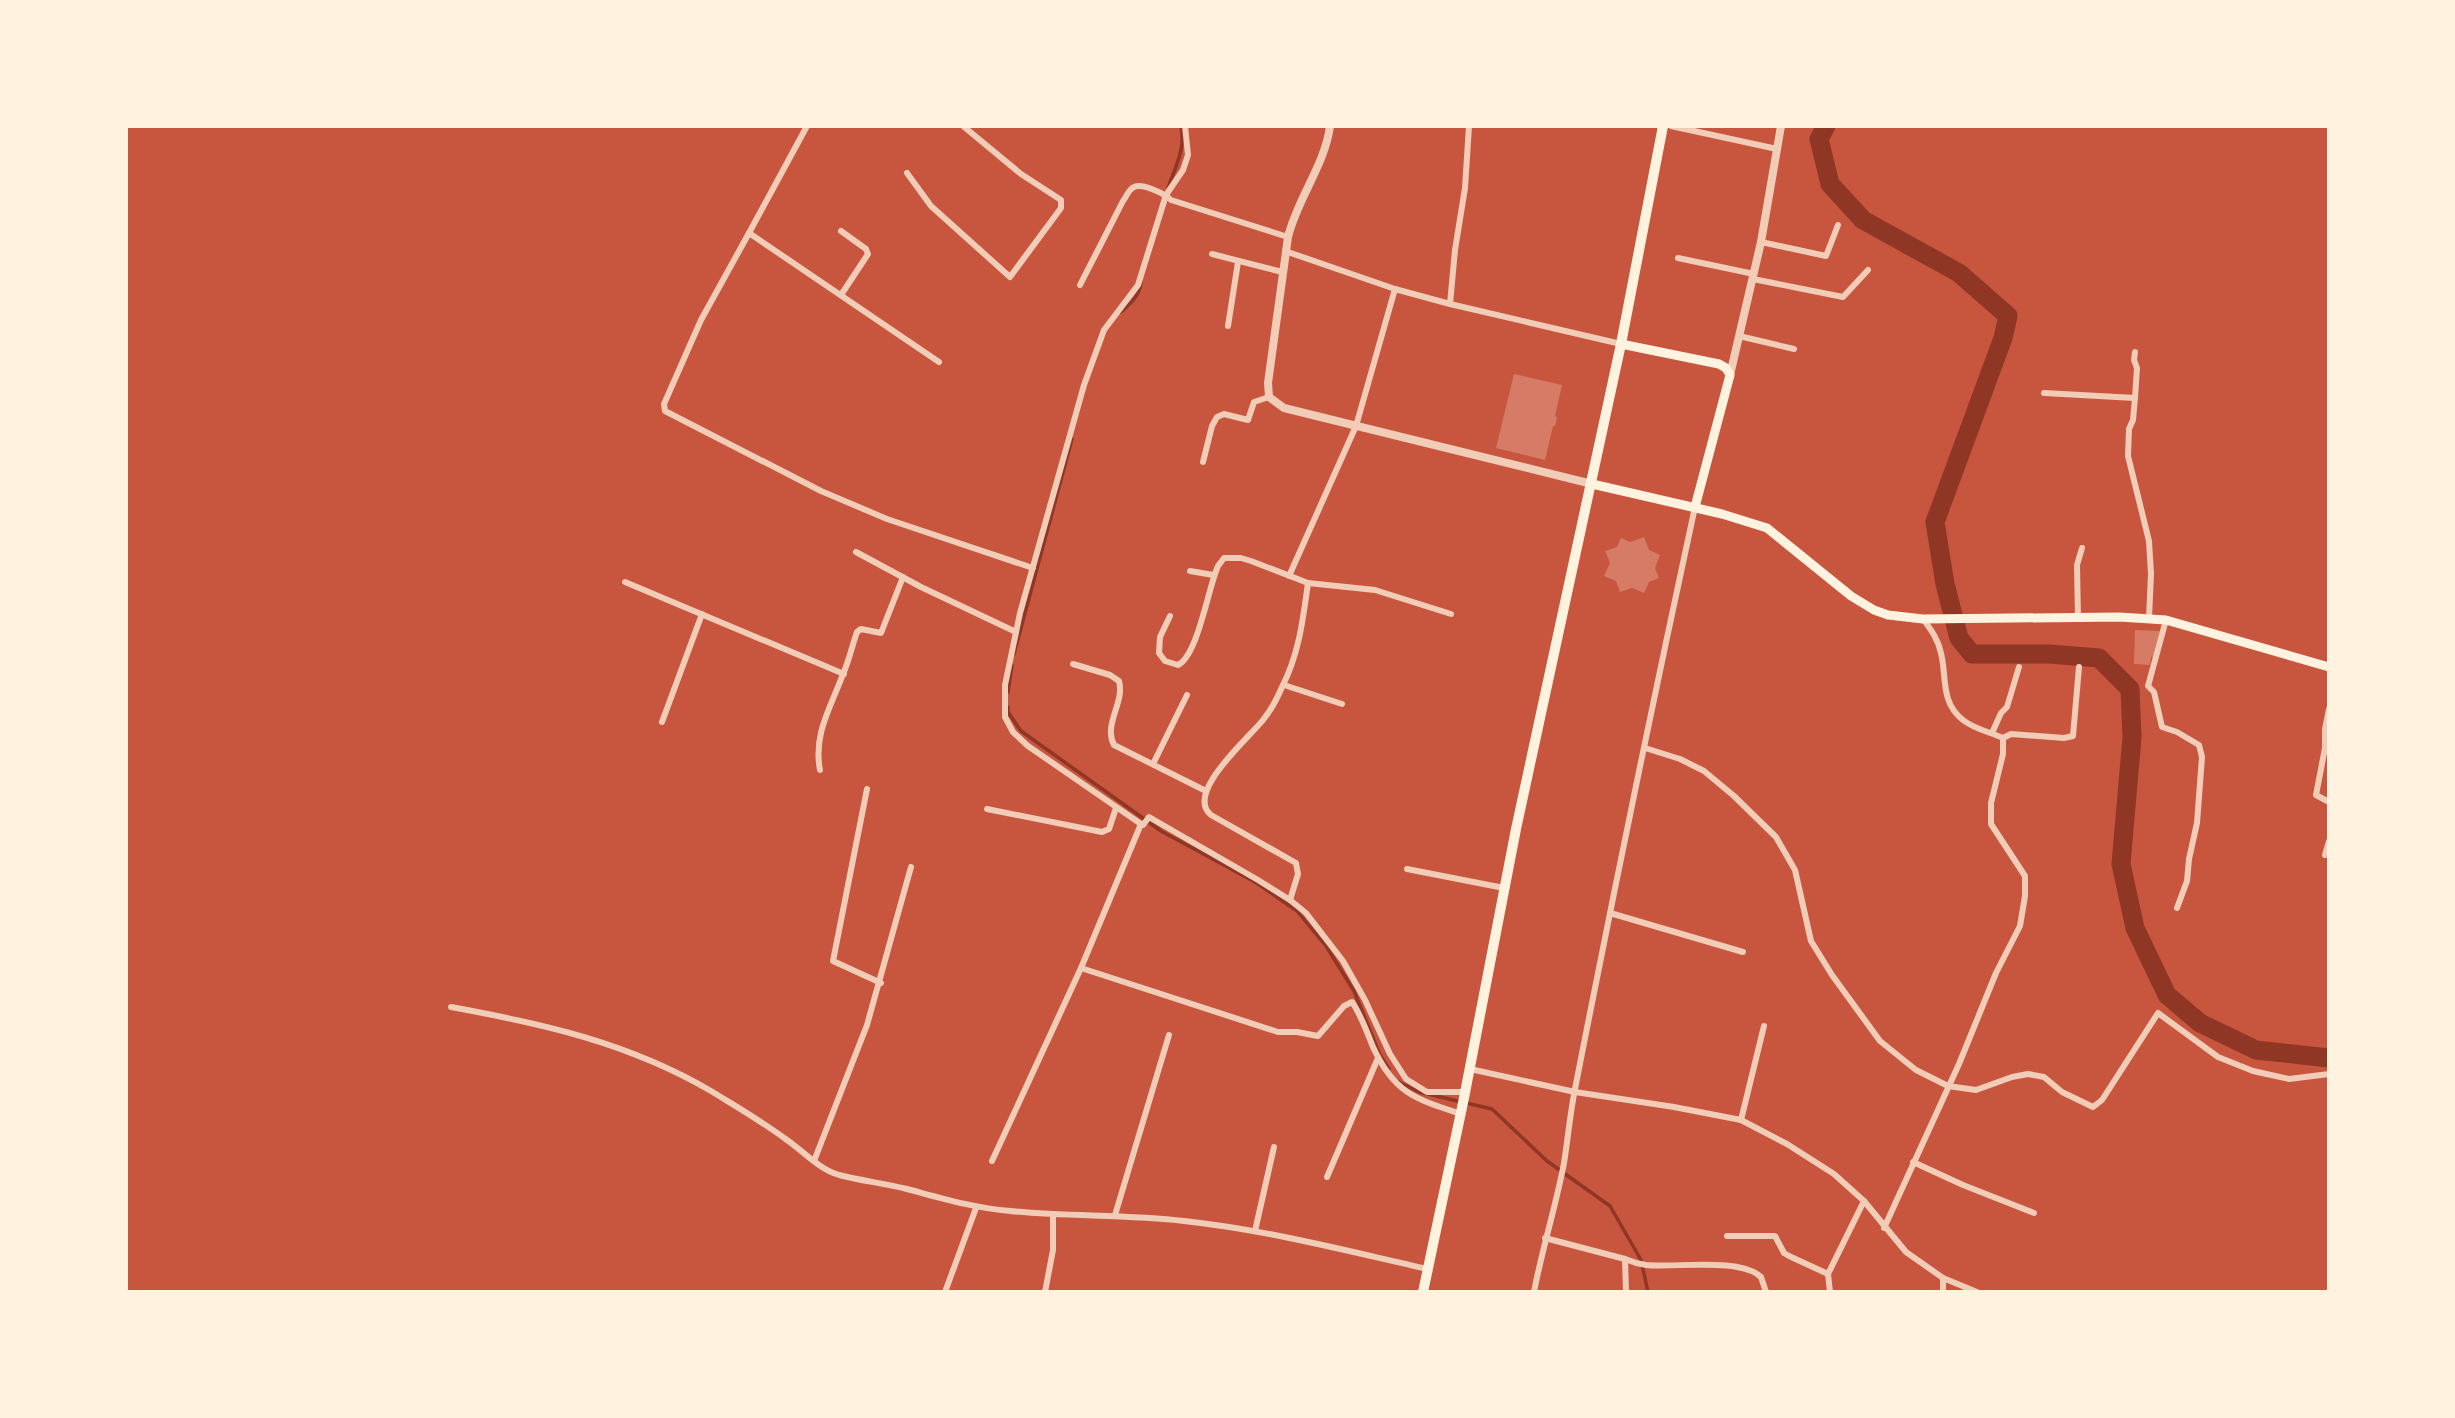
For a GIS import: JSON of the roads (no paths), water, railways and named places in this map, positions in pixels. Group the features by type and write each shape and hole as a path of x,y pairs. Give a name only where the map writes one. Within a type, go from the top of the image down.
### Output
{"main road":[{"path":"1423,1292 1470,1069 1504,888 1621,344 1663,126"},
{"path":"1621,344 1719,364 1726,368 1730,375 1695,507"},
{"path":"1592,484 1695,507 1767,528 1851,596 1888,615 1927,618 2166,620 2329,667"}],"street":[{"path":"807,126 701,320 664,404 665,411 821,491 887,519 1033,568"},
{"path":"907,173 931,206 1010,277 1061,208 1061,200 1021,174 963,126"},
{"path":"1144,823 1116,808 1028,746 1009,727 1005,711 1005,684 1016,632 1084,385 1104,330 1138,285 1166,195 1183,170 1188,155 1185,126"},
{"path":"1330,126 1327,143 1293,218 1288,237 1268,383 1269,397 1284,408 1592,484"},
{"path":"1450,304 1465,188 1469,126"},
{"path":"1671,126 1777,149"},
{"path":"1730,375 1754,276 1782,126"},
{"path":"1080,285 1131,189 1140,187 1166,195 1171,200 1288,237"},
{"path":"1761,242 1826,256 1838,225"},
{"path":"841,231 866,249 868,254 841,295"},
{"path":"749,233 939,362"},
{"path":"1285,251 1395,289 1621,344"},
{"path":"1212,254 1282,272"},
{"path":"1678,258 1843,298 1868,270"},
{"path":"1228,326 1238,262"},
{"path":"1289,576 1356,426 1395,289"},
{"path":"1739,336 1794,349"},
{"path":"2135,352 2135,398 2133,420 2129,429 2128,456 2150,541 2148,618"},
{"path":"2044,393 2135,398"},
{"path":"1203,462 1212,426 1217,417 1224,414 1248,420 1254,402 1269,397"},
{"path":"1534,1292 1563,1165 1653,699 1695,507"},
{"path":"2078,618 2077,565 2082,548"},
{"path":"856,552 1016,632"},
{"path":"1170,616 1160,637 1159,653 1165,661 1178,665 1185,661 1193,645 1213,575 1222,560 1233,557 1251,561 1308,583 1375,590 1451,614"},
{"path":"1190,571 1213,575"},
{"path":"820,770 817,751 819,736 858,631 861,629 880,634 903,577"},
{"path":"625,582 844,674"},
{"path":"1290,900 1298,874 1296,863 1208,813 1203,801 1206,791 1226,761 1266,718 1284,685 1300,638 1308,583"},
{"path":"662,722 702,614"},
{"path":"1927,618 1942,656 1947,698 1955,712 1964,721 2003,738"},
{"path":"2166,620 2148,686 2154,692 2162,727 2199,745 2202,757 2197,823 2187,881 2177,908"},
{"path":"1073,664 1110,675 1119,681 1120,693 1111,727 1111,741 1120,749 1206,791"},
{"path":"1992,733 2001,713 2007,707 2020,667"},
{"path":"2003,738 2011,734 2064,738 2073,736 2079,667"},
{"path":"1284,685 1342,704"},
{"path":"1153,764 1187,695"},
{"path":"2329,709 2325,729 2326,748 2316,795 2329,802"},
{"path":"1884,1228 1996,972 2020,926 2025,876 1991,824 1991,803 2004,754 2003,738"},
{"path":"1645,748 1680,759 1704,771 1776,837 1795,870 1811,941 1832,975 1881,1041 1916,1070 1948,1086 1976,1090 2028,1074 2043,1077 2062,1091 2093,1107 2102,1100 2158,1013 2218,1057 2253,1071 2289,1079 2329,1074"},
{"path":"867,789 833,961 881,983"},
{"path":"987,808 1102,832 1109,829 1116,808"},
{"path":"992,1161 1149,817 1290,900 1306,913 1326,936 1391,1069 1410,1094 1463,1103"},
{"path":"2325,855 2329,841"},
{"path":"814,1161 881,983 912,867"},
{"path":"1407,869 1504,888"},
{"path":"1610,914 1743,952"},
{"path":"1081,968 1278,1032 1318,1036 1345,1004 1360,1003"},
{"path":"1360,1003 1378,1058 1420,1089 1441,1093 1463,1103"},
{"path":"451,1007 552,1027 615,1045 648,1058 731,1104 784,1138 826,1170 839,1175 896,1186 976,1208 1188,1221 1255,1231 1428,1269"},
{"path":"1741,1120 1763,1026"},
{"path":"1115,1215 1169,1035"},
{"path":"1327,1177 1378,1058"},
{"path":"1470,1069 1575,1092 1741,1120 1834,1174 1864,1201 1906,1252 1943,1278 1977,1292"},
{"path":"1255,1231 1274,1147"},
{"path":"1913,1161 1963,1185 2034,1213"},
{"path":"1830,1292 1828,1274 1864,1201"},
{"path":"945,1292 976,1208"},
{"path":"1045,1292 1053,1250 1053,1214"},
{"path":"1727,1237 1775,1236 1784,1253 1828,1274"},
{"path":"1545,1238 1648,1265 1708,1265 1747,1270 1761,1277 1766,1292"},
{"path":"1625,1259 1626,1292"},
{"path":"1943,1278 1943,1292"}],"waterway":[{"path":"1168,188 1181,150 1181,126"},
{"path":"1826,126 1819,139 1830,184 1863,220 1959,273 2008,316 2003,338 1935,522 1945,584 1959,638 1972,654 2049,654 2099,658 2130,689 2132,737 2121,864 2135,928 2167,995 2200,1023 2256,1050 2329,1058"},
{"path":"1121,312 1137,295 1141,282"},
{"path":"1014,654 1072,439"},
{"path":"1008,692 1012,665"},
{"path":"1008,707 1008,712 1021,731 1161,831 1255,882 1297,911 1326,946 1354,991 1380,1055 1389,1069"},
{"path":"1397,1081 1419,1092 1492,1109 1547,1161 1610,1206 1641,1260 1648,1292"}]}
